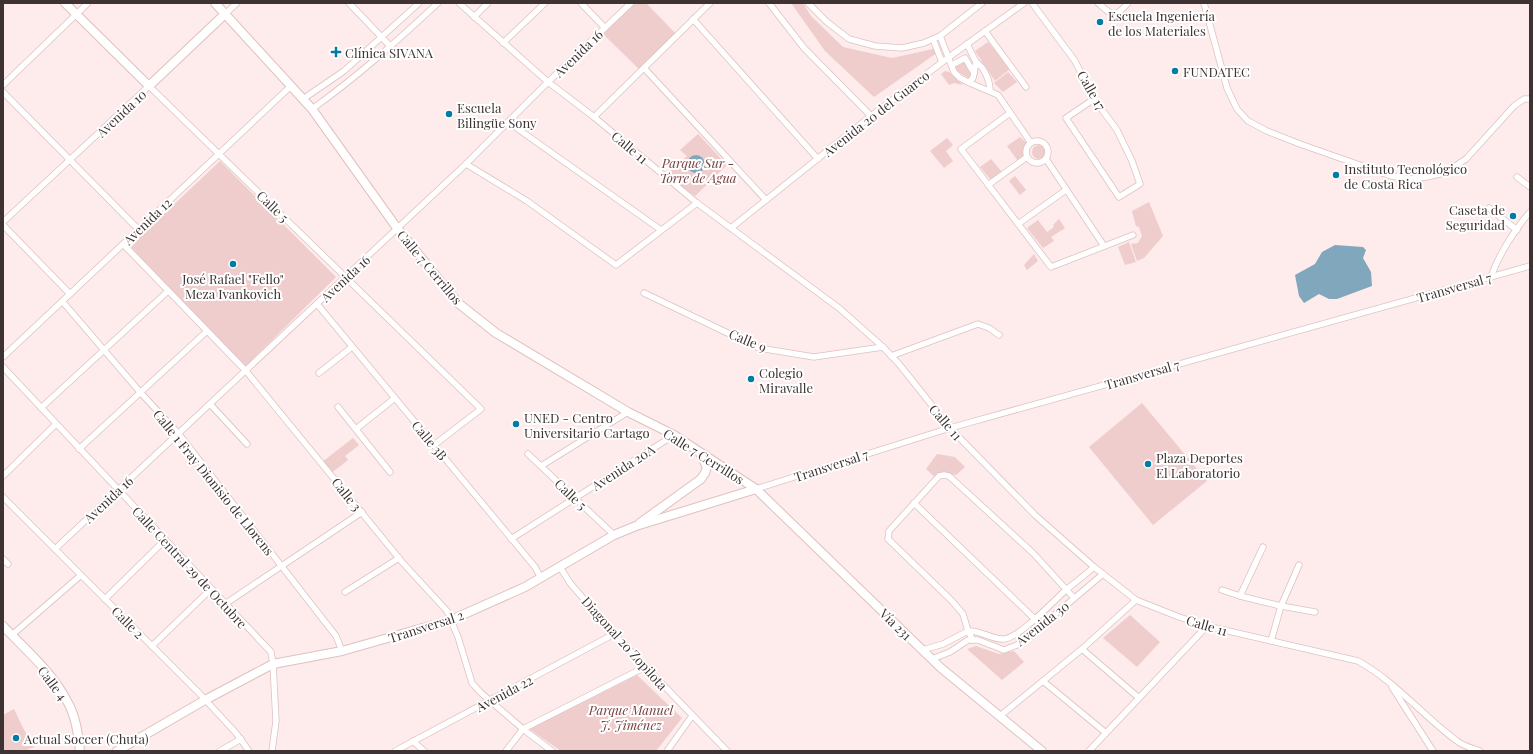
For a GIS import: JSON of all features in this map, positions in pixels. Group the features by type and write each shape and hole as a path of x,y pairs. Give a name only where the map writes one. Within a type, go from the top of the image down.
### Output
{"main road":[{"name":"Calle 5","path":"65,3 150,86"},
{"name":"Calle 7 Cerrillos","path":"215,3 312,109 397,228 458,303 496,333 628,412 674,435 756,489"},
{"name":"Avenida 10","path":"150,86 226,14"},
{"path":"636,526 701,479 707,467 699,451"},
{"name":"Transversal 2","path":"117,751 205,700 273,664 342,651 451,620 525,587 614,535 636,526 756,489"},
{"name":"Vía 231","path":"756,489 932,659 1042,751"},
{"name":"Calle 4","path":"3,626 50,675 68,701 78,730 80,751"}],"street":[{"path":"3,85 88,3"},
{"name":"Avenida 10","path":"226,14 237,3"},
{"path":"349,3 391,47"},
{"path":"303,99 344,72 419,3"},
{"path":"312,109 391,47 438,3"},
{"name":"Calle 11","path":"459,3 548,82 594,117 697,202 839,308 883,347 950,428 1035,515 1102,574 1136,600 1207,626 1358,661 1375,670 1388,680 1458,742 1480,751"},
{"path":"474,17 488,3"},
{"path":"503,43 545,3"},
{"path":"581,3 605,28"},
{"name":"Avenida 16","path":"55,549 466,164 548,82 631,3"},
{"path":"594,117 710,3"},
{"path":"769,3 804,48 871,116"},
{"path":"808,3 827,22 850,39 875,46 902,48 933,40 982,3"},
{"name":"Avenida 20 del Guarco","path":"731,228 871,116 942,62 1024,3"},
{"name":"Calle 17","path":"1032,3 1075,61 1094,99 1117,130 1132,161 1140,184 1119,197 1066,118 1094,99"},
{"path":"1098,3 1109,12 1116,14 1119,13 1128,3"},
{"path":"1204,3 1227,88 1237,109 1248,121 1267,131 1300,144 1391,176 1411,179 1426,177 1440,174 1454,167 1466,159 1514,106 1524,99 1530,99"},
{"path":"693,19 818,159"},
{"path":"984,31 1026,87"},
{"path":"940,36 954,72 960,78 998,95 1031,143"},
{"path":"933,40 942,62"},
{"path":"967,44 976,62 980,64 990,83 990,91"},
{"path":"952,65 965,58 974,73"},
{"path":"968,82 973,78 976,62"},
{"path":"644,68 766,200"},
{"name":"Avenida 10","path":"3,222 150,86"},
{"name":"Calle 5","path":"150,86 481,409 434,445"},
{"name":"Avenida 12","path":"3,357 218,153 291,86"},
{"path":"3,92 138,229"},
{"path":"1010,113 961,149 1051,267 1133,235"},
{"path":"508,122 662,230"},
{"path":"1046,159 1042,162 1034,163 1027,157 1026,151 1031,143 1038,141 1044,144 1048,150 1046,159 1104,246"},
{"path":"988,185 1027,157"},
{"path":"466,164 527,201 616,265 697,202"},
{"path":"1517,177 1530,186"},
{"path":"1018,224 1066,190"},
{"path":"1489,208 1517,230"},
{"path":"1491,277 1495,266 1530,212"},
{"path":"3,225 70,294"},
{"name":"Calle 3","path":"123,244 246,371 399,558 447,611 472,683 489,701 552,751"},
{"name":"Transversal 7","path":"756,489 950,428 1530,266"},
{"path":"41,408 168,291"},
{"name":"Calle 9","path":"644,293 759,348 814,357 883,347"},
{"name":"Calle 1 Fray Dionisio de Llorens","path":"62,301 140,392 178,433 336,636 342,651"},
{"name":"Calle 3B","path":"317,304 535,567 541,578"},
{"path":"891,356 978,324 989,328 999,335"},
{"path":"79,449 207,331"},
{"path":"319,373 352,347"},
{"name":"Calle Central 29 de Octubre","path":"3,367 271,652 276,721 272,751"},
{"path":"356,429 395,398"},
{"path":"210,404 247,444"},
{"path":"338,407 390,472"},
{"path":"541,466 628,412"},
{"path":"3,476 56,424"},
{"name":"Avenida 20A","path":"511,538 674,435"},
{"name":"Calle 5","path":"528,454 614,535"},
{"path":"932,659 950,652 968,640 973,640 968,631 963,614 952,601 888,540 888,535 889,531 939,476 948,476 1033,553 1074,598"},
{"name":"Calle 2","path":"3,498 205,700 241,739 249,751"},
{"path":"914,503 1042,626"},
{"path":"225,604 362,512"},
{"path":"104,598 165,540"},
{"path":"1240,596 1263,547"},
{"path":"345,592 399,558"},
{"path":"3,559 8,564"},
{"path":"1271,641 1281,606 1299,565"},
{"name":"Diagonal 20 Zopilota","path":"560,567 570,583 614,634 727,751"},
{"name":"Avenida 30","path":"968,631 1004,639 1013,635 1035,620 1066,590 1094,567"},
{"name":"Avenida 30","path":"973,640 978,640 1004,650 1017,645 1042,626 1102,574"},
{"path":"12,635 80,576"},
{"path":"152,646 211,589"},
{"path":"1222,590 1281,606 1315,612"},
{"path":"1000,716 1082,649 1136,600"},
{"path":"1089,751 1207,626"},
{"path":"923,650 943,644 968,631"},
{"name":"Avenida 22","path":"395,751 614,634"},
{"path":"1082,649 1139,698"},
{"path":"506,751 523,729 645,667"},
{"path":"1388,680 1433,751"},
{"path":"1043,681 1106,733"},
{"path":"667,751 692,716"},
{"path":"220,751 241,739"},
{"path":"413,741 424,751"}],"green space":[{"path":"631,3 646,3 677,35 641,71 601,32"},
{"path":"791,3 803,3 811,16 843,47 892,58 933,49 941,50 874,97 825,51"},
{"path":"988,42 1010,69 995,81 975,51"},
{"path":"965,60 971,76 969,78 955,70 954,65"},
{"path":"945,71 949,72 963,85 954,83 949,85 941,74"},
{"path":"1008,72 1017,82 1003,92 994,83"},
{"name":"Parque Sur - Torre de Agua","path":"698,134 727,165 695,196 665,174 687,156 680,150"},
{"path":"1020,137 1029,145 1024,155 1018,161 1007,146"},
{"path":"947,138 953,145 946,151 953,161 944,168 930,151"},
{"path":"1036,145 1042,145 1046,149 1046,155 1042,159 1036,159 1032,155 1032,149"},
{"path":"991,159 1002,172 991,180 980,167"},
{"path":"220,161 336,277 245,367 130,246"},
{"path":"1015,176 1026,190 1020,195 1009,181"},
{"path":"1149,202 1163,236 1144,258 1137,261 1131,244 1138,243 1142,236 1139,227 1136,226 1132,211"},
{"path":"1059,219 1065,228 1051,237 1054,241 1043,248 1027,228 1038,220 1047,232 1054,227 1053,225"},
{"path":"1129,242 1136,262 1125,265 1118,247"},
{"path":"1034,254 1038,261 1027,270 1024,265"},
{"name":"Plaza Deportes El Laboratorio","path":"1142,403 1207,481 1153,525 1089,447"},
{"path":"353,438 359,445 345,456 348,460 330,474 321,463"},
{"path":"937,454 955,457 965,467 956,475 944,473 935,477 926,469"},
{"path":"1130,615 1160,642 1137,667 1103,638"},
{"path":"976,646 999,654 1014,651 1024,662 1002,680 967,649"},
{"name":"Parque Manuel J. Jiménez","path":"637,675 682,718 656,751 561,751 529,729"},
{"name":"Actual Soccer (Chuta)","path":"14,709 34,747 24,751 3,751 3,715"}],"water":[{"path":"692,155 700,155 705,160 703,171 700,173 692,173 687,168 687,160"},
{"path":"1335,245 1363,247 1366,250 1363,258 1371,272 1372,286 1337,299 1329,299 1319,294 1304,303 1299,296 1295,275 1315,264 1322,252"}],"place":[{"name":"Escuela Ingeniería de los Materiales","path":"1100,22"},
{"name":"Clínica SIVANA","path":"336,52"},
{"name":"FUNDATEC","path":"1175,71"},
{"name":"Escuela Bilingüe Sony","path":"449,114"},
{"name":"Instituto Tecnológico de Costa Rica","path":"1336,175"},
{"name":"Caseta de Seguridad","path":"1513,216"},
{"name":"José Rafael \"Fello\" Meza Ivankovich","path":"233,264"},
{"name":"Colegio Miravalle","path":"751,379"},
{"name":"UNED - Centro Universitario Cartago","path":"516,424"},
{"name":"Plaza Deportes El Laboratorio","path":"1148,464"},
{"name":"Actual Soccer (Chuta)","path":"16,738"}]}
